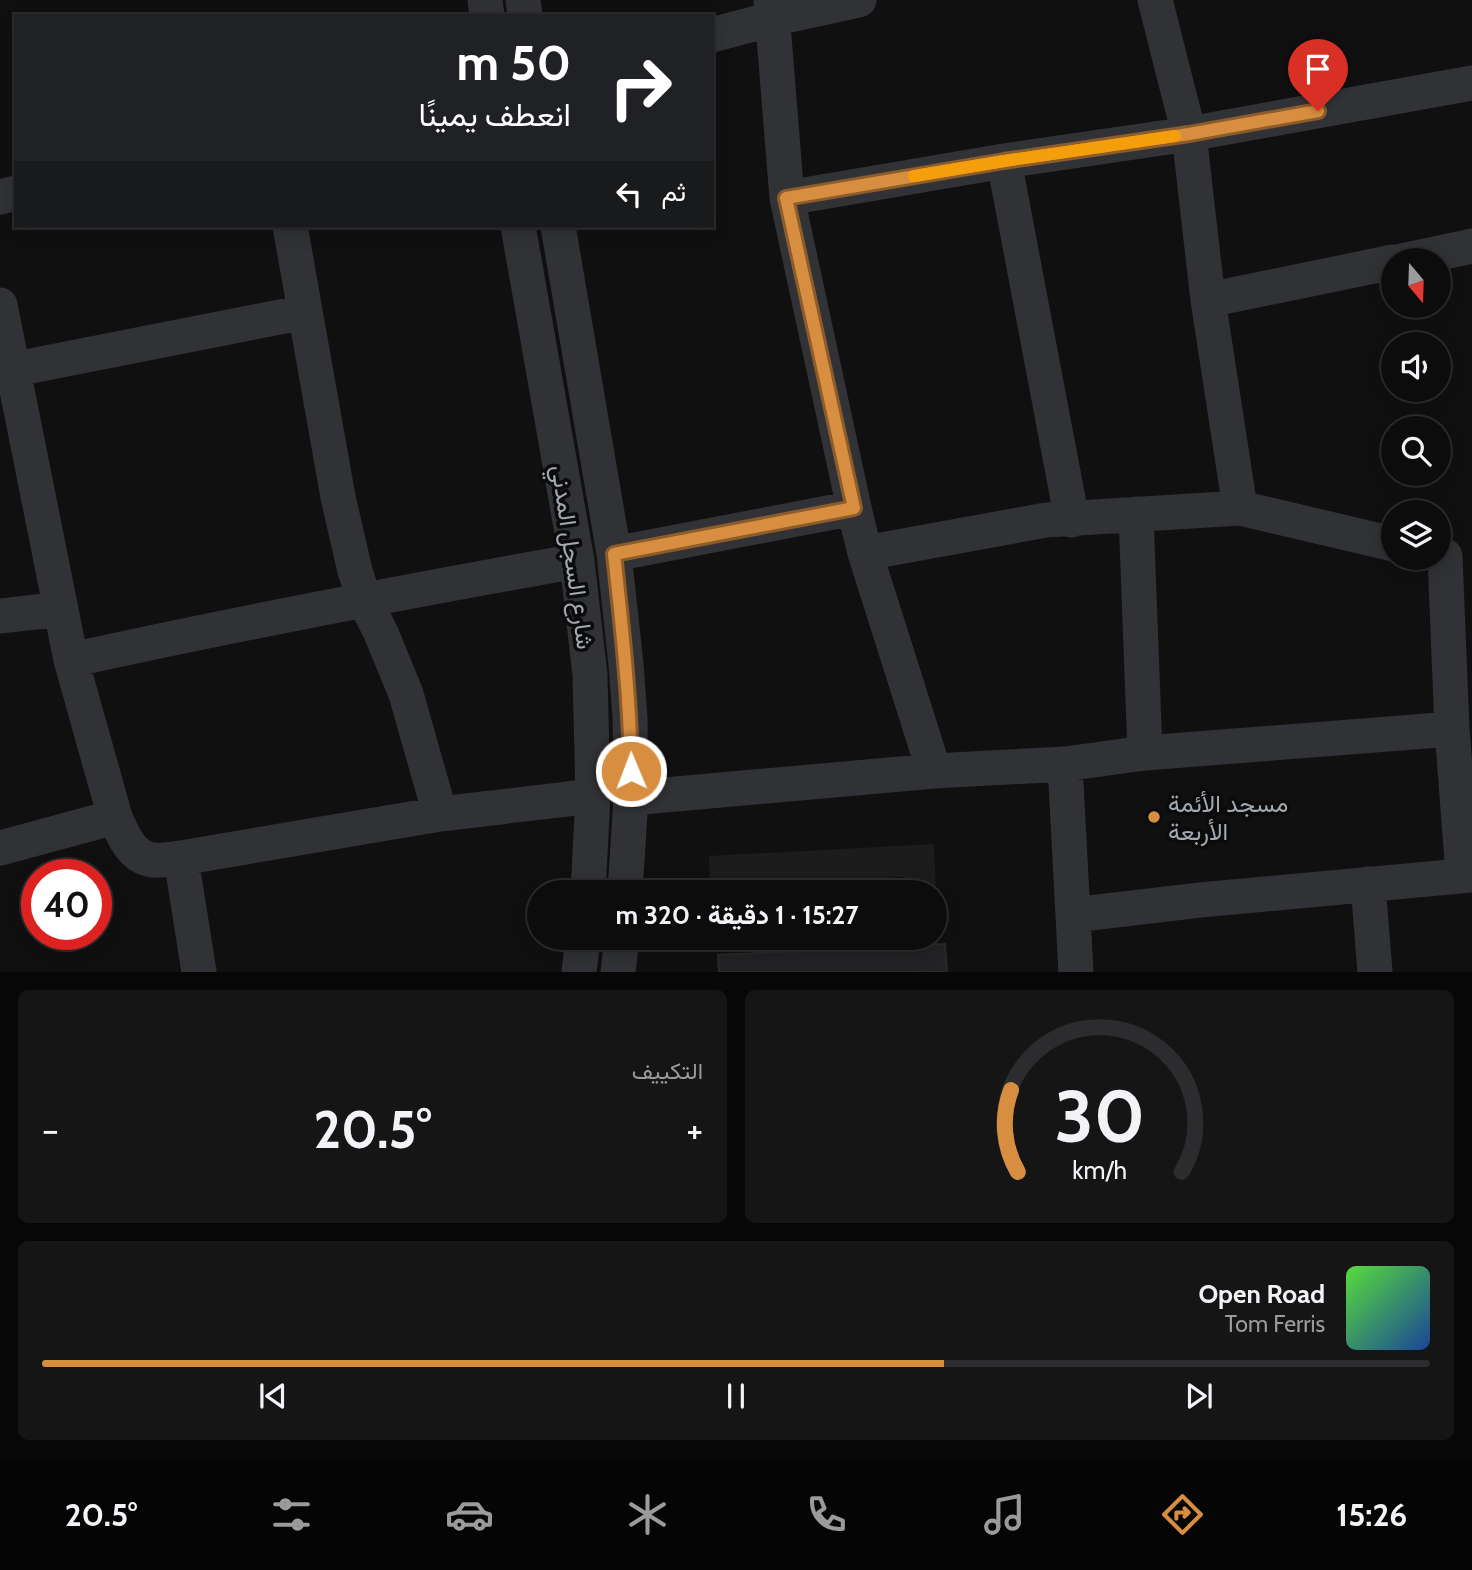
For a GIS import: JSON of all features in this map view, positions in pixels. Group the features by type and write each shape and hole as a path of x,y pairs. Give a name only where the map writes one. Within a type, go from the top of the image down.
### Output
{"street":[{"path":"714,34 772,9 859,0"},
{"path":"1155,0 1189,134 1208,300 1240,508"},
{"path":"772,9 786,198 865,553 934,771"},
{"path":"786,198 1004,161 1189,134 1472,83"},
{"path":"1004,161 1072,520"},
{"path":"290,228 345,533 364,598 406,694 440,814"},
{"name":"شارع السجل المدني","path":"518,228 577,561 590,675 593,796 589,880"},
{"name":"شارع السجل المدني","path":"558,228 614,554 626,664 631,798 626,880"},
{"path":"1451,250 1472,246"},
{"path":"1208,300 1381,264"},
{"path":"0,305 7,370 71,660 115,817 124,836 141,856 150,860 181,858 440,814 593,796"},
{"path":"7,370 305,312"},
{"path":"614,554 854,508"},
{"path":"865,553 1046,520 1240,508 1381,541"},
{"path":"1136,513 1145,753"},
{"path":"1073,915 1467,875 1452,729 1452,555"},
{"path":"71,660 364,598 577,561"},
{"path":"0,616 61,609"},
{"path":"631,798 934,771 1065,764 1145,753 1452,729"},
{"path":"1065,764 1076,971"},
{"path":"0,848 115,817"},
{"path":"181,858 199,971"},
{"path":"1368,884 1375,971"},
{"path":"579,971 582,950"},
{"path":"618,971 621,950"}],"shaded area":[{"path":"934,844 935,880 904,880 904,877 710,880 709,856"}],"building":[{"path":"821,950 945,950 947,972 719,972 718,955"}],"slow traffic":[{"path":"914,176 1175,136"}],"place":[{"name":"مسجد الأئمة الأربعة","path":"1154,817"}],"route":[{"path":"631,771 626,664 614,554 854,508 786,198 1318,111"}]}
